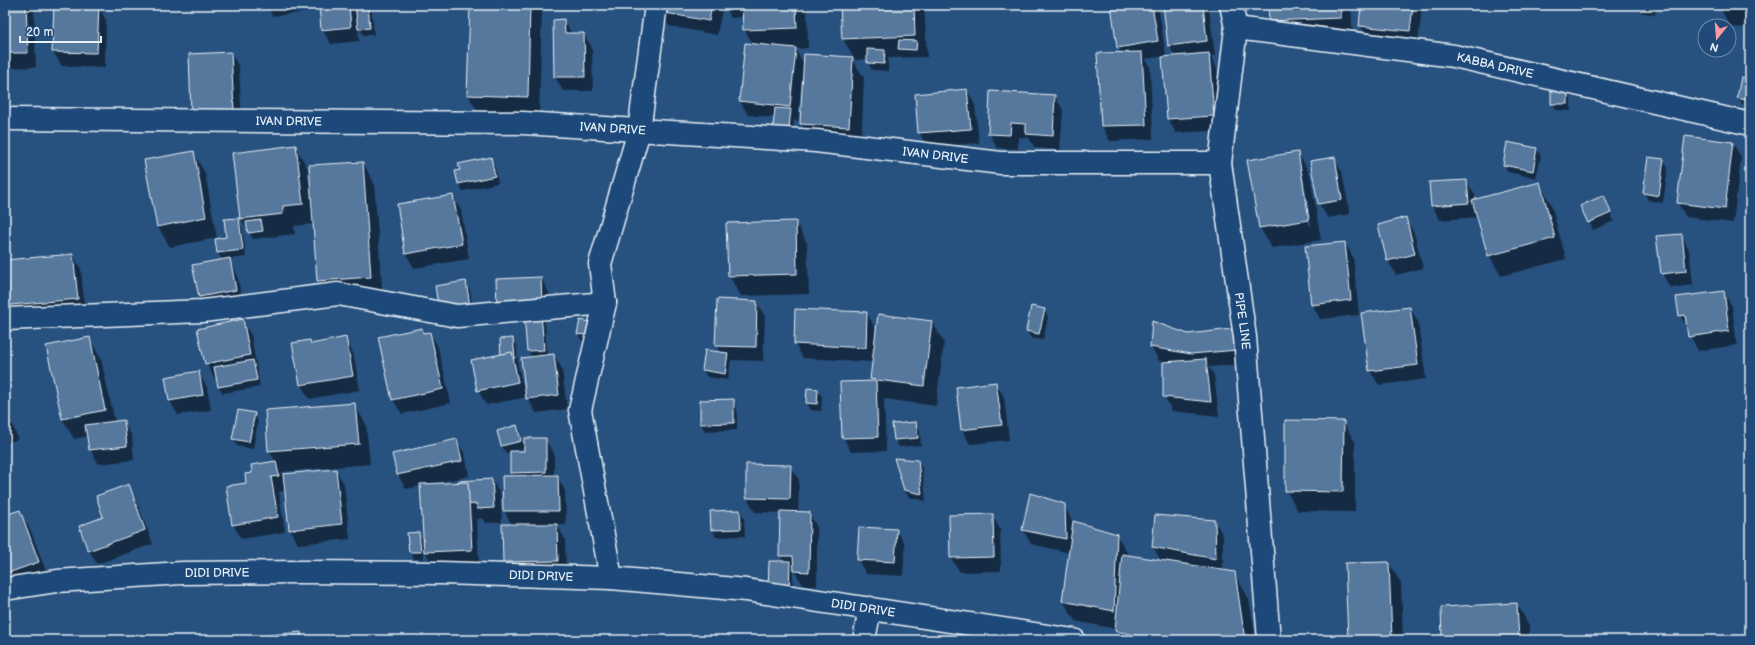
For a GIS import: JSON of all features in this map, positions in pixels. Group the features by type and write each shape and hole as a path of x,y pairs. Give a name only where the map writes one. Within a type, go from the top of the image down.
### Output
{"street":[{"path":"610,578 580,410 605,303 600,264 639,131 656,5"},
{"name":"PIPE LINE","path":"1231,5 1236,28 1220,163 1245,337 1269,640"},
{"name":"KABBA DRIVE","path":"1236,28 1454,56 1750,124"},
{"name":"IVAN DRIVE","path":"5,119 523,123 816,141 1001,163 1220,163"},
{"path":"5,319 203,311 338,294 457,316 605,303"},
{"name":"DIDI DRIVE","path":"5,589 57,581 198,573 433,572 610,578 746,590 1074,640"},
{"path":"864,640 870,608"}],"building":[{"path":"5,5 26,5 28,53 5,53"},
{"path":"54,5 99,5 97,53 52,52"},
{"path":"267,5 298,5 298,6 267,9"},
{"path":"319,5 349,5 351,27 321,30"},
{"path":"355,5 368,5 370,28 358,29"},
{"path":"470,5 530,5 528,97 467,95"},
{"path":"661,5 712,5 709,21 660,12"},
{"path":"742,5 796,5 797,28 743,30"},
{"path":"840,5 914,5 915,36 842,39"},
{"path":"1111,5 1152,5 1158,41 1117,48"},
{"path":"1163,5 1203,5 1207,41 1168,46"},
{"path":"1268,5 1341,5 1341,18 1269,21"},
{"path":"1361,5 1413,5 1410,31 1359,26"},
{"path":"1636,5 1652,5 1652,8"},
{"path":"1750,5 1750,9 1718,6"},
{"path":"564,19 565,33 584,33 585,77 554,77 553,20"},
{"path":"899,40 917,41 916,50 898,49"},
{"path":"745,43 796,48 790,107 739,101"},
{"path":"867,49 885,50 884,64 867,63"},
{"path":"231,52 234,111 191,113 189,54"},
{"path":"1142,52 1146,125 1101,126 1097,53"},
{"path":"1209,53 1214,116 1167,119 1162,57"},
{"path":"804,54 853,57 849,127 800,124"},
{"path":"1741,77 1750,78 1750,101 1737,98"},
{"path":"1551,87 1568,87 1568,104 1551,104"},
{"path":"967,89 971,129 918,133 915,94"},
{"path":"990,91 1055,95 1053,136 1026,134 1026,124 1011,123 1010,135 988,134"},
{"path":"775,108 791,109 789,128 773,127"},
{"path":"1685,136 1733,142 1725,209 1677,203"},
{"path":"1507,142 1537,148 1533,171 1503,165"},
{"path":"296,145 303,204 283,206 283,214 240,219 232,153"},
{"path":"194,151 206,217 157,227 144,160"},
{"path":"1298,152 1309,220 1259,228 1247,160"},
{"path":"491,157 495,176 458,184 455,171 460,170 458,164"},
{"path":"1335,157 1342,200 1318,204 1310,161"},
{"path":"1648,157 1664,159 1659,196 1643,193"},
{"path":"363,162 371,277 317,281 309,165"},
{"path":"1467,180 1469,203 1431,206 1429,182"},
{"path":"1540,182 1555,238 1488,256 1472,200"},
{"path":"453,195 462,244 405,254 397,204"},
{"path":"1604,195 1611,213 1588,223 1580,206"},
{"path":"1406,217 1415,254 1387,261 1378,225"},
{"path":"239,218 243,250 217,253 215,239 226,237 224,219"},
{"path":"261,220 263,231 248,233 246,222"},
{"path":"796,221 797,274 728,276 726,223"},
{"path":"1682,234 1686,271 1661,274 1656,236"},
{"path":"1345,242 1351,300 1311,305 1305,246"},
{"path":"73,254 78,299 10,305 5,260"},
{"path":"230,258 236,290 199,297 192,265"},
{"path":"541,277 542,306 497,308 496,279"},
{"path":"466,281 470,306 439,310 435,286"},
{"path":"1724,291 1729,331 1688,337 1685,315 1679,316 1676,297"},
{"path":"717,299 757,301 756,347 715,346"},
{"path":"1031,306 1045,309 1039,334 1026,331"},
{"path":"1410,307 1418,365 1369,371 1361,313"},
{"path":"795,309 867,312 866,348 794,344"},
{"path":"541,313 544,350 527,351 524,315"},
{"path":"878,314 932,321 924,386 870,379"},
{"path":"243,319 250,355 205,364 197,329"},
{"path":"580,320 595,323 592,336 577,334"},
{"path":"1152,321 1188,334 1232,329 1237,350 1191,354 1150,347"},
{"path":"422,328 423,333 430,332 443,389 392,400 378,337"},
{"path":"90,337 105,410 62,419 46,346"},
{"path":"346,337 353,376 300,385 292,343 310,340 311,344"},
{"path":"513,338 515,358 501,359 500,339"},
{"path":"705,350 728,353 725,374 702,370"},
{"path":"512,352 518,382 477,391 471,360"},
{"path":"554,354 559,395 526,399 521,358"},
{"path":"1206,359 1211,402 1163,397 1163,362"},
{"path":"253,360 257,380 218,387 214,367"},
{"path":"199,371 203,395 169,401 165,377"},
{"path":"876,381 878,437 842,438 840,382"},
{"path":"996,382 1002,425 961,430 956,387"},
{"path":"807,388 818,389 817,404 806,403"},
{"path":"734,399 734,423 700,424 700,400"},
{"path":"355,403 359,444 268,451 265,410"},
{"path":"5,409 11,424 5,426"},
{"path":"238,410 255,413 249,442 232,439"},
{"path":"124,420 127,446 89,450 85,425"},
{"path":"1285,420 1344,421 1343,492 1285,491"},
{"path":"916,422 918,438 894,440 892,424"},
{"path":"517,425 521,441 501,446 497,431"},
{"path":"524,438 546,438 546,472 510,473 510,451 524,451"},
{"path":"457,439 462,461 397,475 392,454"},
{"path":"894,458 918,460 922,494 904,490"},
{"path":"276,461 279,476 271,477 278,517 232,525 226,486 246,483 245,474 252,473 251,465"},
{"path":"746,464 791,465 790,499 746,498"},
{"path":"336,469 342,524 289,530 283,474"},
{"path":"558,475 559,511 503,511 502,476"},
{"path":"492,479 494,508 477,509 477,504 459,505 458,481"},
{"path":"468,482 472,550 424,552 420,484"},
{"path":"129,484 145,530 88,551 79,526 103,517 96,496"},
{"path":"1030,493 1065,504 1066,539 1022,530"},
{"path":"20,510 39,562 5,574 5,515"},
{"path":"740,510 741,529 711,530 710,511"},
{"path":"780,511 810,512 809,572 794,571 793,556 779,556"},
{"path":"993,514 994,557 950,558 949,515"},
{"path":"1155,515 1215,520 1216,559 1152,547"},
{"path":"1073,521 1117,534 1114,611 1062,601"},
{"path":"502,524 557,524 558,561 503,562"},
{"path":"859,527 897,529 895,562 857,560"},
{"path":"419,532 421,552 409,552 407,533"},
{"path":"1122,554 1235,572 1245,640 1159,640 1115,631"},
{"path":"769,561 790,561 789,593 768,592"},
{"path":"1389,562 1392,640 1348,640 1345,563"},
{"path":"1517,603 1519,640 1442,640 1441,607"},
{"path":"301,632 302,640 248,640 248,637"},
{"path":"979,632 1018,640 978,640"}]}
